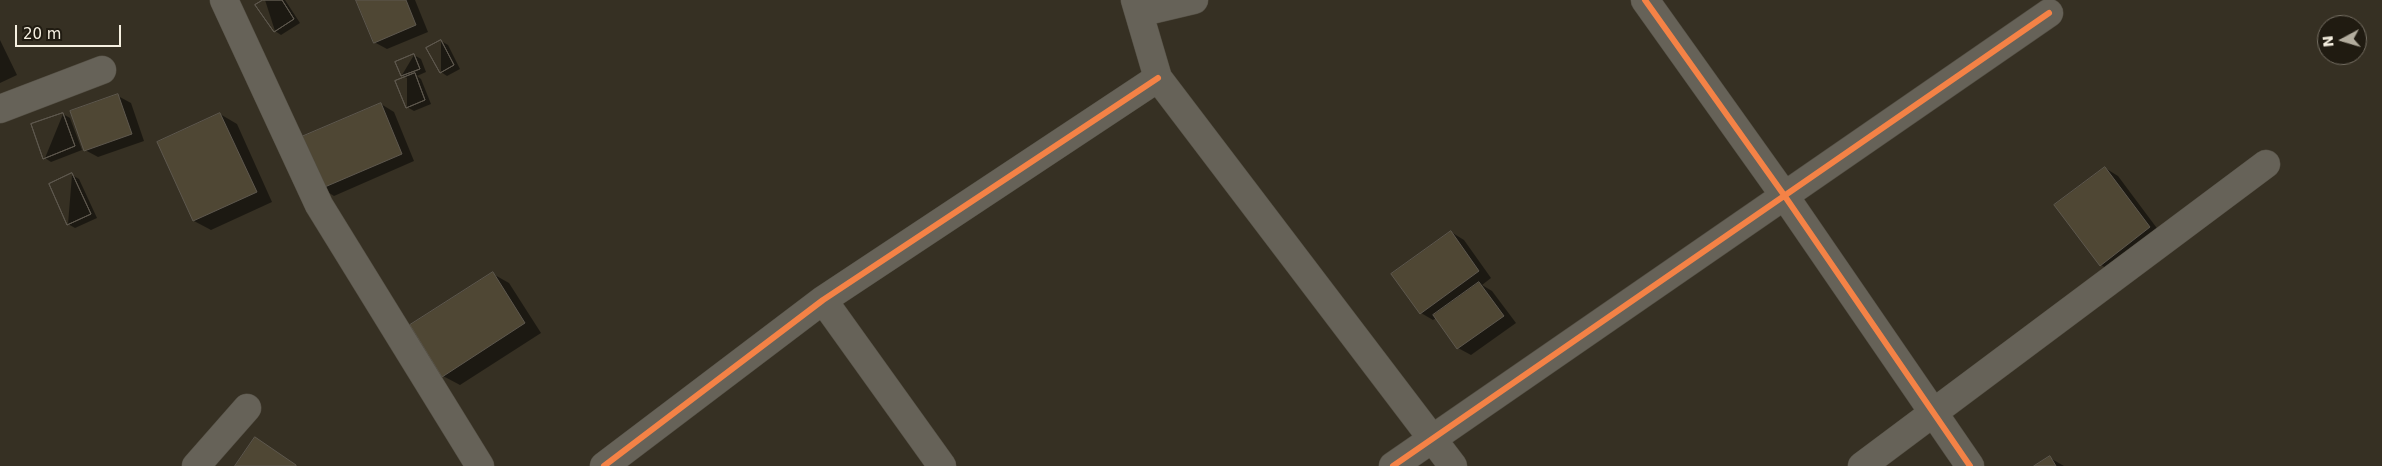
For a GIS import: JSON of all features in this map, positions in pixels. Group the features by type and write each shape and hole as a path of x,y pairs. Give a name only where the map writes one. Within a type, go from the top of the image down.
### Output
{"street":[{"path":"224,0 319,205 480,466"},
{"path":"1194,0 1137,7 1158,78 1453,466"},
{"path":"1645,0 1784,194 1970,466"},
{"path":"1393,466 1784,194 2049,13"},
{"path":"0,109 102,70"},
{"path":"604,466 823,300 1158,78"},
{"path":"1862,466 2266,164"},
{"path":"823,300 942,466"},
{"path":"196,466 247,408"}],"building":[{"path":"263,0 282,0 294,19 274,32 255,5"},
{"path":"263,0 282,0 294,19 274,32 255,5"},
{"path":"356,0 406,0 416,25 374,43"},
{"path":"441,40 454,65 440,73 426,48"},
{"path":"441,40 454,65 440,73 426,48"},
{"path":"414,54 420,69 401,76 395,62"},
{"path":"414,54 420,69 401,76 395,62"},
{"path":"415,73 425,100 406,108 395,81"},
{"path":"415,73 425,100 406,108 395,81"},
{"path":"118,94 132,134 84,151 70,111"},
{"path":"381,103 402,154 320,189 299,138"},
{"path":"63,113 75,146 43,159 31,124"},
{"path":"63,113 75,146 43,159 31,124"},
{"path":"220,113 257,192 193,221 157,142"},
{"path":"2105,167 2150,227 2100,266 2054,205"},
{"path":"72,173 91,214 67,225 49,184"},
{"path":"72,173 91,214 67,225 49,184"},
{"path":"1451,231 1479,271 1420,314 1391,274"},
{"path":"493,272 525,323 442,377 410,325"},
{"path":"1479,282 1504,316 1457,349 1433,315"},
{"path":"255,437 296,465 296,466 235,466"},
{"path":"2050,456 2056,466 2034,466"}],"cycle path":[{"path":"1645,0 1784,195 1970,466"},
{"path":"1393,466 2049,13"},
{"path":"604,466 823,300 1158,78"}]}
